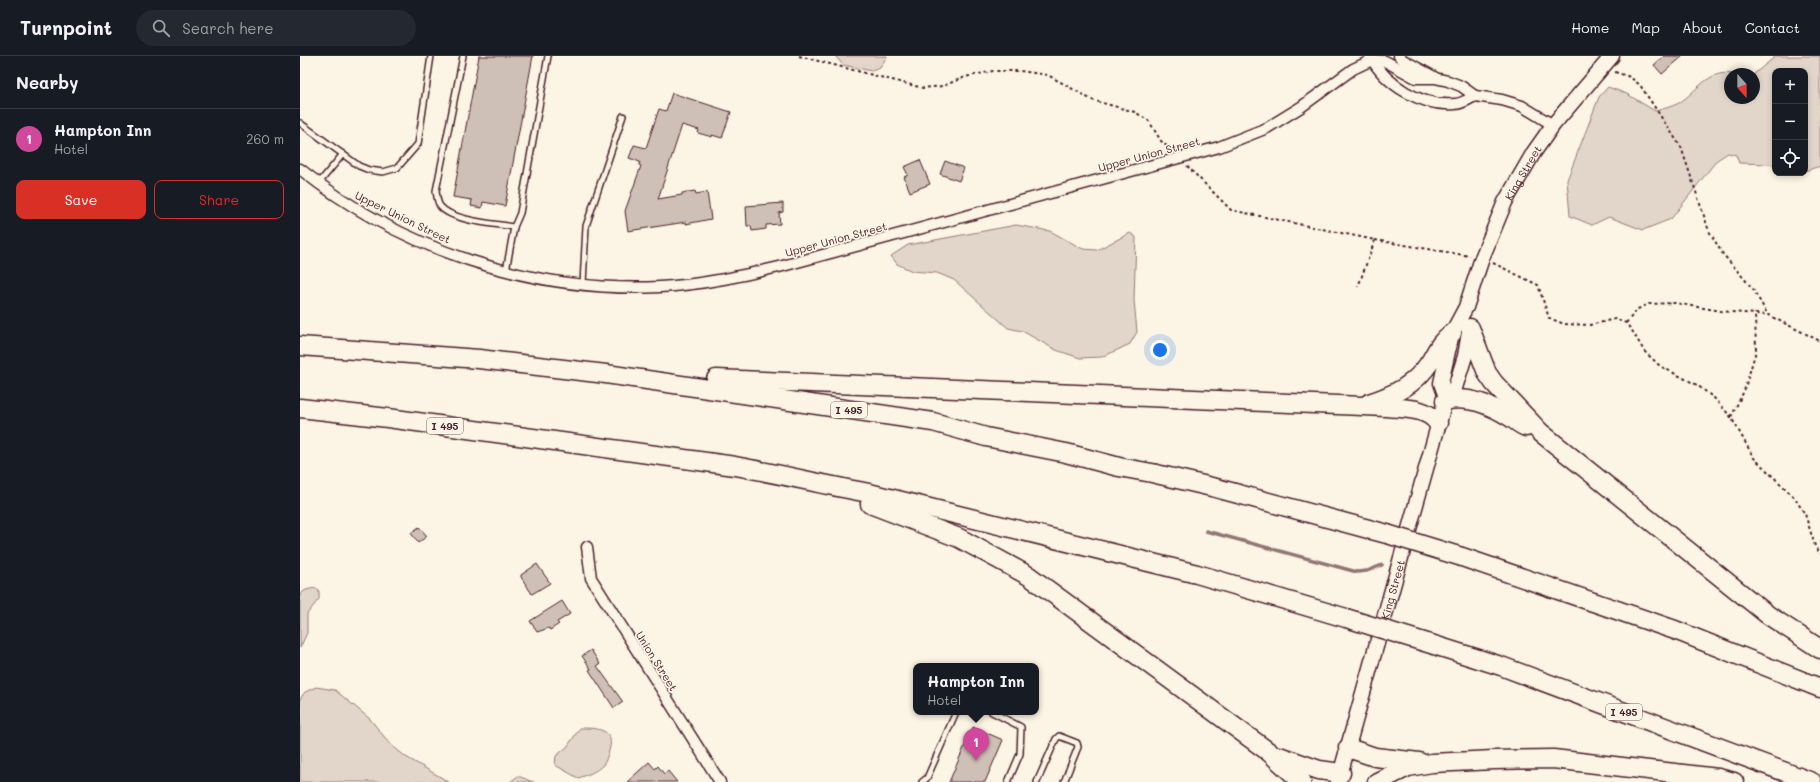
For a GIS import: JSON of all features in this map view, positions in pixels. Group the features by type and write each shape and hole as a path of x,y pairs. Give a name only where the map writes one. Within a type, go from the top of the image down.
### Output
{"highway":[{"path":"1470,328 1487,373 1501,392 1529,418 1540,432 1762,610 1820,649"},
{"path":"1359,406 1398,392 1413,383 1429,363 1441,341 1452,333"},
{"name":"I 495","path":"300,346 479,359 606,374 738,392 783,401 934,422 986,436 1216,488 1387,534 1675,630 1820,688"},
{"path":"606,374 1359,406 1422,411 1434,417 1438,423"},
{"path":"1446,399 1465,398 1483,404 1504,414 1523,426 1540,432"},
{"name":"I 495","path":"300,408 388,418 778,473 823,485 869,493 1065,541 1197,574 1501,666 1812,782"},
{"path":"735,466 879,507 959,538 1028,576 1269,752 1302,782"},
{"path":"1348,748 1375,757 1432,763"},
{"path":"1269,752 1339,778"},
{"path":"1377,782 1408,767 1432,763 1553,759 1718,778 1734,782"}],"main road":[{"name":"King Street","path":"1446,399 1441,383 1452,333 1466,307 1482,258 1496,222 1517,180 1553,125 1612,56"},
{"name":"King Street","path":"1339,778 1438,423 1446,399 1455,388 1470,328 1466,307"}],"street":[{"path":"1399,56 1403,60 1435,78 1461,86 1475,96 1502,100 1522,106 1553,125"},
{"name":"Upper Union Street","path":"300,169 319,184 362,213 429,246 452,255 506,271 554,281 583,284 659,287 708,282 737,277 1179,158 1236,141 1266,128 1301,107 1353,69 1371,58"},
{"path":"1371,58 1385,61 1416,78 1435,78"},
{"path":"1371,58 1386,77 1412,96 1440,104 1457,105 1475,96"},
{"name":"Union Street","path":"587,547 591,578 720,782"}],"lane":[{"path":"300,123 359,166 369,170 383,172 398,168 418,144 431,56"},
{"path":"463,56 436,191 437,198 440,206 446,212 480,222 514,226"},
{"path":"506,271 514,226 520,213 548,56"},
{"path":"583,284 586,226 623,116"},
{"path":"319,184 343,154"},
{"path":"922,782 927,778 955,715"},
{"path":"998,715 1021,727 1020,754 1008,782"},
{"path":"1037,782 1056,739 1059,736 1077,743 1077,751 1064,782"}],"path":[{"path":"799,56 923,88 943,86 965,77 994,71 1020,71 1048,75 1092,100 1135,112 1149,121 1161,141 1231,210 1374,240 1482,258 1510,270 1538,285 1549,318 1564,324 1590,325 1615,319 1626,323 1644,351 1660,366 1697,385 1714,398 1731,417 1754,458 1794,497 1805,514 1815,546 1820,554"},
{"path":"1602,68 1630,77 1640,85 1651,100 1681,147 1709,231 1722,253 1753,289 1768,315"},
{"path":"1358,287 1374,240"},
{"path":"1626,323 1638,309 1648,304 1675,303 1721,311 1768,315 1820,341"},
{"path":"1731,417 1744,392 1756,350 1754,313"}],"shaded area":[{"path":"835,56 887,56 880,68 872,71 843,65"},
{"path":"1776,56 1820,56 1820,166 1808,170 1808,68 1772,68 1772,165 1739,163 1736,155 1728,153 1717,160 1671,219 1643,230 1609,217 1592,225 1570,216 1567,180 1599,97 1608,87 1627,94 1655,111 1679,103 1703,82 1716,75 1724,73 1724,104 1760,104 1760,69"},
{"path":"1016,225 1050,231 1083,249 1097,250 1130,233 1136,237 1134,300 1137,332 1130,344 1102,357 1080,358 1056,350 1022,331 1008,328 954,280 937,273 912,271 897,264 891,256 908,245"},
{"path":"315,588 319,591 319,599 307,614 307,633 300,648 300,594 306,590"},
{"path":"316,687 335,690 370,719 390,744 406,757 449,782 300,782 300,699 305,692"},
{"path":"580,728 592,728 603,731 610,738 610,743 609,751 603,765 578,778 555,765 556,756 567,747"},
{"path":"518,776 533,782 510,782"}],"building":[{"path":"479,56 533,56 505,206 483,202 482,208 471,206 472,200 453,197"},
{"path":"1664,56 1683,56 1662,74 1654,65"},
{"path":"672,93 731,112 722,138 698,133 699,130 682,125 658,199 695,191 696,194 707,192 711,219 686,224 686,222 628,231 625,211 641,166 639,165 640,162 629,158 634,145 646,148 659,109 666,111"},
{"path":"920,160 930,184 910,192 904,177 908,175 904,167"},
{"path":"945,161 964,168 959,181 940,174"},
{"path":"783,203 783,212 779,213 780,224 766,225 766,229 752,231 751,226 747,226 746,206"},
{"path":"419,527 427,536 418,543 411,533"},
{"path":"537,564 550,583 532,594 521,575"},
{"path":"562,601 570,614 557,622 559,624 550,630 549,628 537,632 530,621"},
{"path":"591,650 600,664 597,666 623,702 614,708 589,670 591,669 582,656"},
{"path":"973,727 1003,740 985,782 949,782"},
{"path":"649,762 655,769 658,766 664,774 668,771 677,782 627,782"}],"waterway":[{"path":"1206,531 1357,572 1367,571 1382,565"}],"place":[{"name":"Hampton Inn","path":"976,761"}]}
